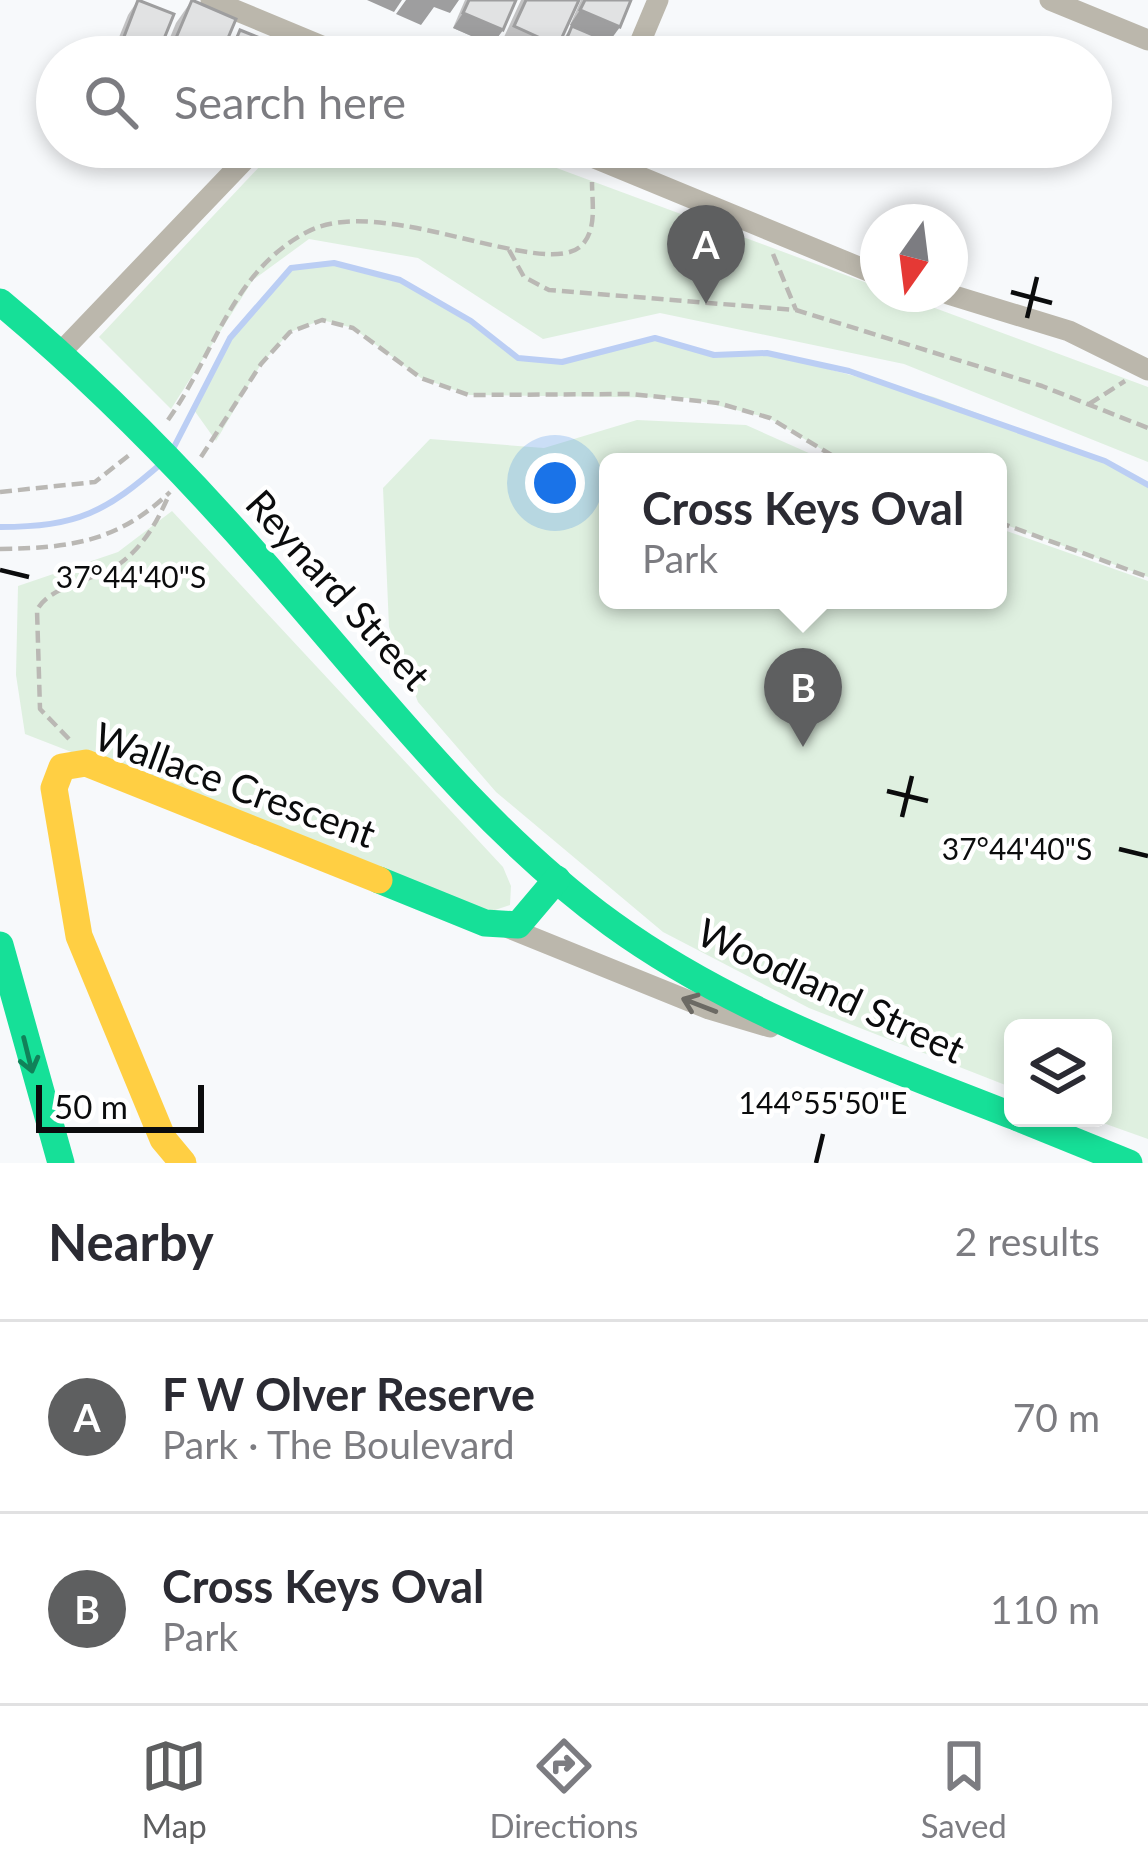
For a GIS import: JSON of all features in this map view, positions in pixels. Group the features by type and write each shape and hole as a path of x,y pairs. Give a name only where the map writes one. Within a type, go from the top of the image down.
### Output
{"main road":[{"name":"Reynard Street","path":"0,302 112,403 466,789 557,878 621,929"},
{"name":"Wallace Crescent","path":"183,1163 163,1139 76,926 53,788 68,763 86,763 509,928"},
{"path":"509,928 532,914 557,878"},
{"name":"Woodland Street","path":"621,929 708,982 851,1051 1004,1113"},
{"path":"0,945 61,1163"},
{"name":"Woodland Street","path":"1040,1127 1129,1163"}],"street":[{"path":"211,0 296,36"},
{"path":"643,36 658,0"},
{"path":"1050,0 1148,40"},
{"path":"61,353 237,168"},
{"path":"632,168 860,267"},
{"path":"968,300 1070,332 1148,370"},
{"name":"Wallace Crescent","path":"509,928 709,1009 851,1051"}],"path":[{"path":"158,433 186,394 243,284 273,252 312,228 396,220 509,250 566,254 581,247 592,222 594,168"},
{"path":"509,250 524,277 549,290 796,310 1089,404 1148,428"},
{"path":"778,269 796,310"},
{"path":"201,458 261,364 290,332 322,320 353,328 421,378 469,395 631,394 718,403 770,418 828,453"},
{"path":"1089,404 1120,382"},
{"path":"0,492 95,482 142,445"},
{"path":"0,549 89,544 144,517 170,491 136,551 96,578 44,598 37,610 40,709 68,733 68,763"},
{"path":"1007,524 1148,577"}],"green space":[{"path":"258,168 557,168 860,280 860,312 946,312 1148,387 1148,462 904,364 660,313 543,339 418,258 309,239 253,280 171,409 99,337"},
{"path":"334,263 400,280 471,321 518,358 562,362 655,338 714,355 767,353 934,397 1105,461 1148,485 1148,577 1007,525 1007,453 828,453 769,418 687,398 469,395 421,378 353,328 322,320 290,332 261,364 216,441 194,410 230,338 291,268"},
{"path":"637,420 746,425 809,453 599,453 599,609 1007,609 1007,531 1148,581 1148,1139 1112,1126 1112,1019 1004,1019 1004,1084 809,1008 663,932 496,792 418,702 389,627 383,488 430,439 544,448"},
{"path":"172,511 503,867 511,886 510,905 486,913 25,734 16,675 18,586 118,552"}],"building":[{"path":"138,0 174,14 165,36 124,36"},
{"path":"192,0 236,19 229,36 177,36"},
{"path":"469,0 516,0 503,30 463,13"},
{"path":"526,0 579,0 563,36 536,36 514,26"},
{"path":"585,0 631,0 620,27 580,10"},
{"path":"572,26 596,36 568,36"}],"waterway":[{"path":"174,447 230,338 291,268 334,263 400,280 471,321 518,358 562,362 655,338 714,355 767,353 849,371 1105,461 1148,485"},
{"path":"0,527 50,524 89,513 107,505 163,462"}],"traffic: fast":[{"path":"0,302 186,477 441,767 566,888 658,955 755,1009 1004,1112"},
{"path":"379,880 485,923 518,925 557,879"},
{"path":"0,945 61,1163"},
{"path":"1040,1127 1129,1163"}],"traffic: slow":[{"path":"183,1163 163,1139 79,936 54,788 62,767 86,763 379,880"}],"place":[{"name":"F W Olver Reserve","path":"706,304"},
{"name":"Cross Keys Oval","path":"803,747"}]}
